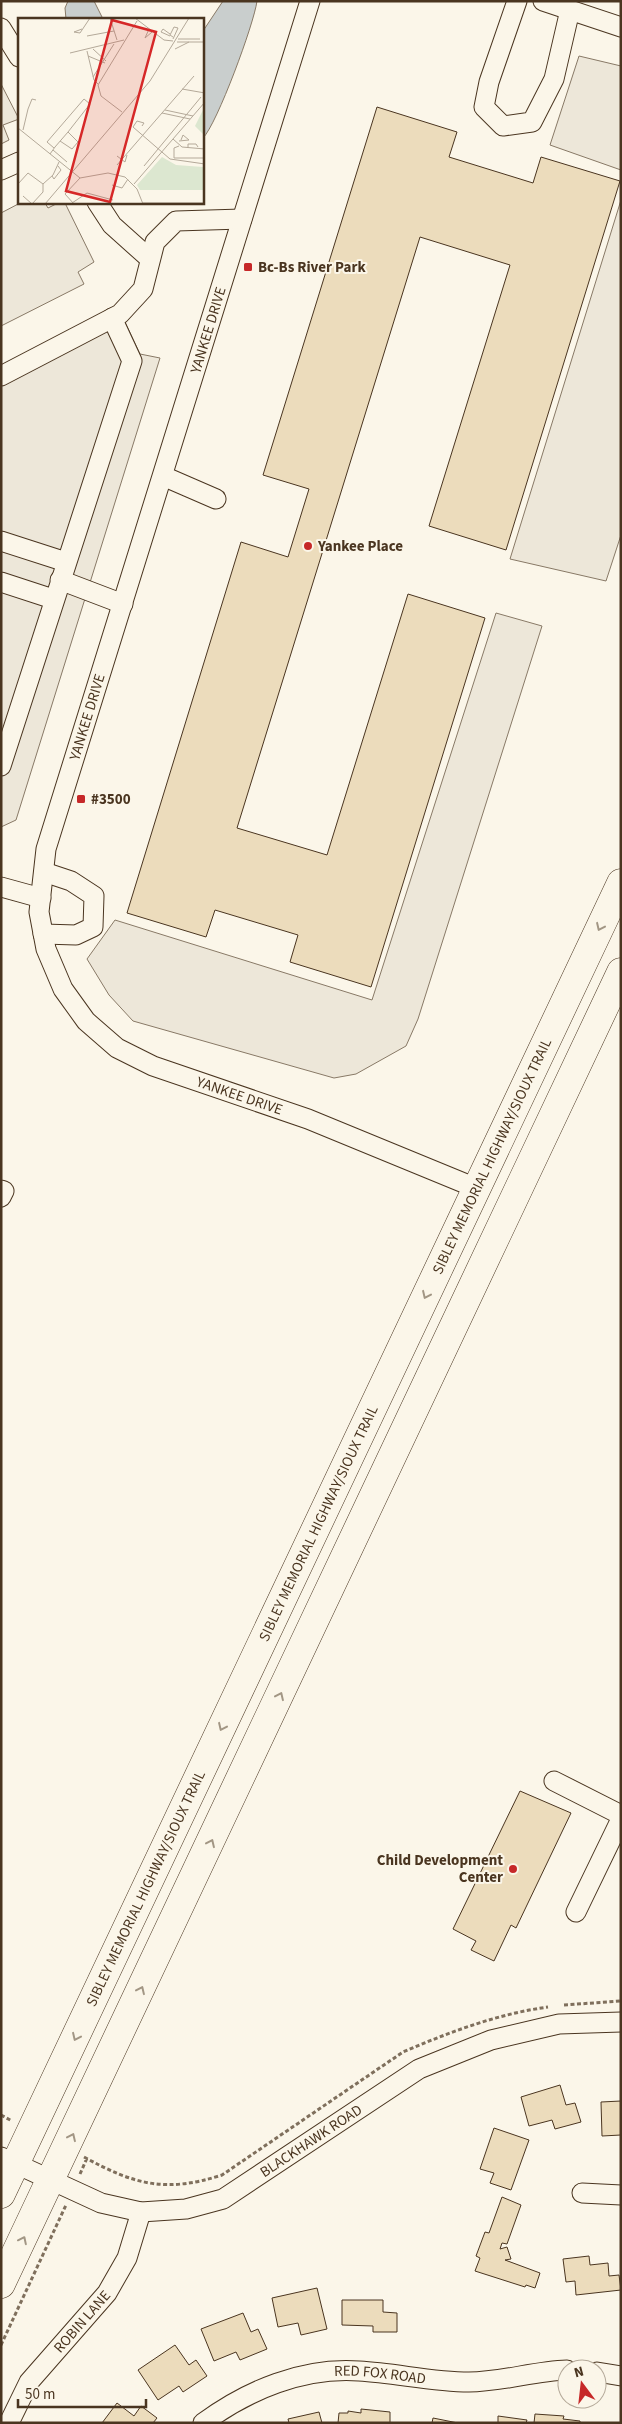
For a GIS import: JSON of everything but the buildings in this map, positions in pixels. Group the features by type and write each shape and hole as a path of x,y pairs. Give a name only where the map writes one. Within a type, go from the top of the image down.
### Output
{"highway":[{"name":"SIBLEY MEMORIAL HIGHWAY/SIOUX TRAIL","path":"1,2194 8,2161 31,2132 621,883"},
{"path":"1,2284 62,2186 621,972"}],"street":[{"name":"YANKEE DRIVE","path":"310,1 46,849 40,912 43,934 46,949 63,989 86,1021 117,1048 153,1066 308,1118 476,1188"},
{"path":"517,1 489,82 484,108 503,126 532,122 554,80 570,10"},
{"path":"543,1 621,27"},
{"path":"1,28 18,55"},
{"path":"1,170 18,162"},
{"path":"98,204 112,225 150,259"},
{"path":"1,376 120,314 143,289 155,242 176,221 242,219"},
{"path":"1,766 132,360 112,318"},
{"path":"162,476 216,499"},
{"path":"1,541 66,562"},
{"path":"60,580 123,604"},
{"path":"1,582 53,600"},
{"path":"43,934 76,935 93,926 94,896 71,882 44,872"},
{"path":"1,887 41,898"},
{"path":"1,1190 4,1191 1,1197"},
{"path":"554,1781 621,1815"},
{"path":"576,1912 621,1819"},
{"name":"BLACKHAWK ROAD","path":"8,2161 101,2203 141,2212 186,2209 224,2198 419,2069 491,2040 559,2024 621,2022"},
{"path":"582,2193 621,2194"},
{"name":"ROBIN LANE","path":"9,2423 29,2382 107,2293 127,2258 141,2212"},
{"name":"RED FOX ROAD","path":"203,2423 224,2407 266,2386 333,2371 357,2370 428,2380 473,2382 557,2370"},
{"path":"607,2374 621,2376"}],"path":[{"path":"561,2005 621,2001"},
{"path":"1,2345 58,2228 62,2186 77,2153 119,2175 152,2184 177,2185 201,2182 222,2175 402,2052 434,2038 500,2016 552,2006"},
{"path":"1,2115 31,2132"}],"shaded area":[{"path":"68,1 94,1 102,18 66,18 65,8"},
{"path":"223,1 257,1 234,73 217,114 204,136 204,30"},
{"path":"579,56 621,66 621,170 550,145"},
{"path":"1,84 18,119 3,125 9,140 1,144"},
{"path":"621,200 621,535 606,581 510,559"},
{"path":"18,204 46,204 48,208 56,204 65,204 94,262 78,272 84,284 1,326 1,213"},
{"path":"125,322 140,354 160,358 16,820 1,827 1,386"},
{"path":"496,613 542,626 418,1019 406,1046 356,1074 334,1078 133,1021 109,995 87,959 115,920 372,1000"}],"place":[{"name":"Bc-Bs River Park","path":"248,267"},
{"name":"Yankee Place","path":"308,546"},
{"name":"#3500","path":"81,799"},
{"name":"Child Development Center","path":"513,1869"}]}
